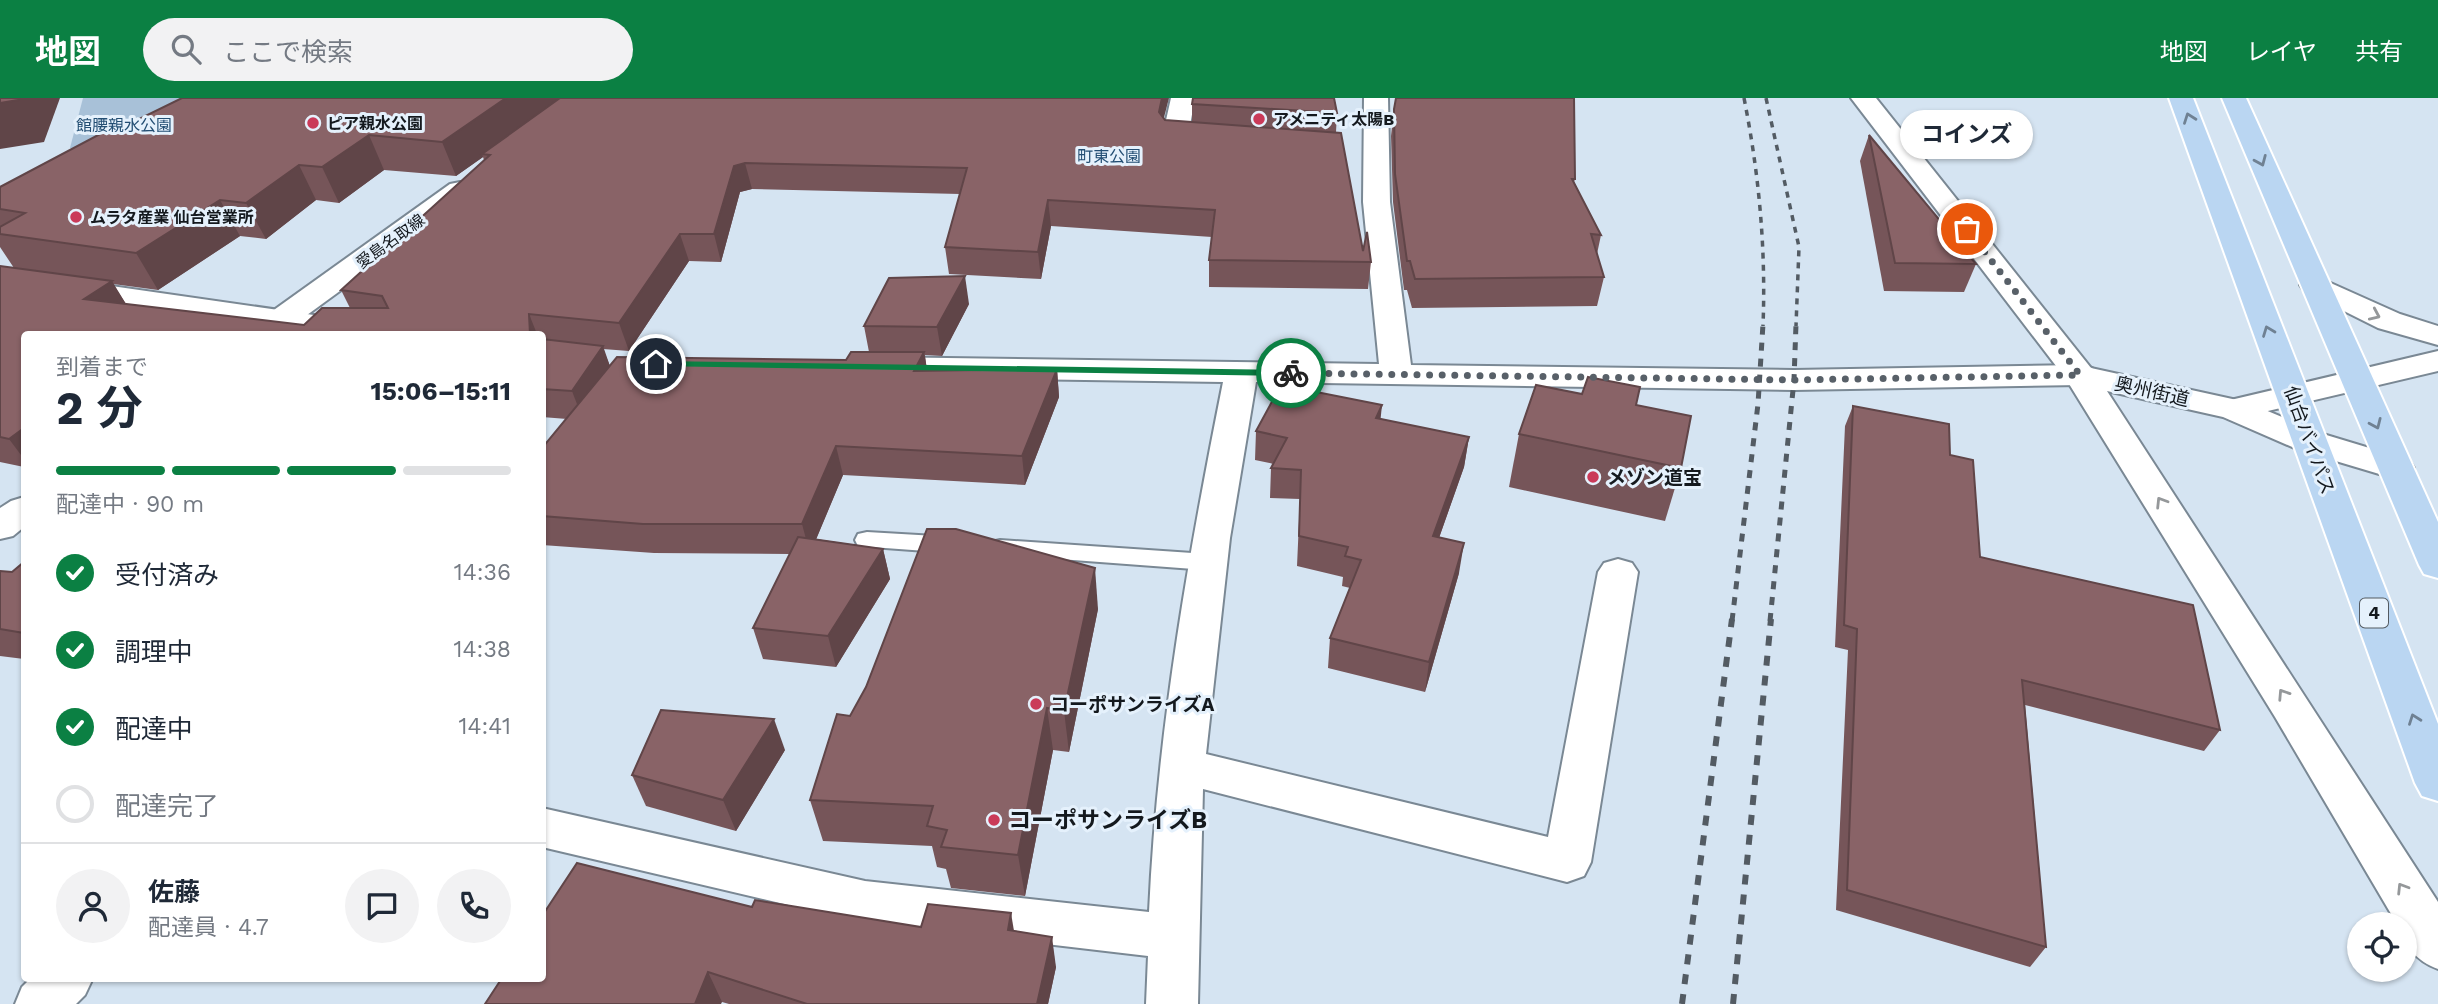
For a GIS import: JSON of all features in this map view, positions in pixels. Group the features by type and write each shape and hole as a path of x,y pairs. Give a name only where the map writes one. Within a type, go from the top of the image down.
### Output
{"highway":[{"name":"仙台バイパス","path":"2181,98 2438,783"},
{"path":"2234,98 2396,468 2433,543"}],"street":[{"path":"1183,98 1175,138 1228,141"},
{"path":"1376,98 1361,149 1376,221 1396,374"},
{"path":"1863,98 2080,375 2290,705 2438,946"},
{"name":"愛島名取線","path":"270,327 476,178"},
{"path":"0,279 270,327 335,331"},
{"path":"2315,285 2389,321 2438,336"},
{"path":"2234,409 2438,361"},
{"name":"奥州街道","path":"849,366 1794,380 2080,375 2234,409 2311,442 2396,468"},
{"path":"1172,1004 1177,809 1208,562 1241,372"},
{"path":"0,527 21,511"},
{"path":"1182,765 1567,862 1618,572"},
{"path":"546,828 865,902 1174,937"},
{"path":"41,1004 63,982"}],"lane":[{"path":"867,540 925,556 1208,562"}],"green space":[{"name":"館腰親水公園","path":"83,98 250,98 140,152 70,148"}],"building":[{"path":"0,98 19,98 0,103"},
{"path":"182,98 506,98 442,142 369,135 322,167 299,165 246,203 220,200 136,253 0,234 0,227 25,213 0,209 0,187 117,125 125,126"},
{"path":"560,98 1162,98 1159,112 1165,120 1341,133 1363,251 1367,232 1371,262 1209,260 1215,210 1048,200 1038,252 945,247 967,168 745,163 734,166 714,234 680,234 619,323 529,314 530,331 21,331 21,430 9,439 0,437 0,266 112,281 84,299 304,325 322,308 388,308 382,296 341,290 490,155 482,154"},
{"path":"1193,98 1334,98 1337,113 1192,104"},
{"path":"1396,98 1574,98 1575,179 1572,179 1601,235 1591,234 1604,277 1415,279 1410,261 1407,261 1395,174"},
{"path":"1869,135 1976,264 1895,263"},
{"path":"965,276 937,327 864,326 889,278"},
{"path":"546,339 603,346 572,391 546,389"},
{"path":"851,352 924,352 914,371 1057,369 1022,456 836,446 802,524 643,524 546,516 546,443 617,357 846,360"},
{"path":"1588,377 1640,387 1636,405 1691,416 1681,468 1519,434 1536,385 1582,394"},
{"path":"1281,385 1382,405 1376,418 1469,437 1433,536 1464,543 1429,662 1330,638 1361,560 1345,556 1348,547 1299,536 1301,470 1271,468 1287,438 1256,431"},
{"path":"1853,406 1949,424 1950,455 1973,460 1980,557 2193,605 2220,730 2022,680 2046,947 1847,890 1857,629 1844,625"},
{"path":"927,529 956,529 1095,568 1064,711 1047,708 1018,855 941,847 947,830 927,826 933,806 810,800 837,714 850,716 866,687"},
{"path":"798,537 883,549 828,636 753,628"},
{"path":"21,564 21,632 0,629 0,571 12,572"},
{"path":"661,710 774,719 723,800 632,775"},
{"path":"577,863 752,907 755,900 921,927 928,904 1011,913 1008,930 1052,937 1037,1004 807,1004 708,972 695,1004 485,1004 499,982 546,982 546,910"}],"railway":[{"path":"1744,98 1760,211 1763,324"},
{"path":"1766,98 1799,247 1796,326"},
{"path":"1732,621 1758,404 1763,324"},
{"path":"1770,621 1794,380 1796,324"},
{"path":"1682,1004 1732,619"},
{"path":"1733,1004 1771,619"}],"way so far":[{"path":"1291,373 1794,380 2080,375 1967,229"}],"place":[{"name":"アメニティ太陽B","path":"1259,119"},
{"name":"ピア親水公園","path":"313,123"},
{"name":"ムラタ産業 仙台営業所","path":"76,217"},
{"name":"コインズ","path":"1967,229"},
{"name":"メゾン道宝","path":"1593,477"},
{"name":"コーポサンライズA","path":"1036,704"},
{"name":"コーポサンライズB","path":"994,820"}],"route":[{"path":"656,364 1291,373"}],"park label":[{"name":"町東公園","path":"1109,156"}]}
